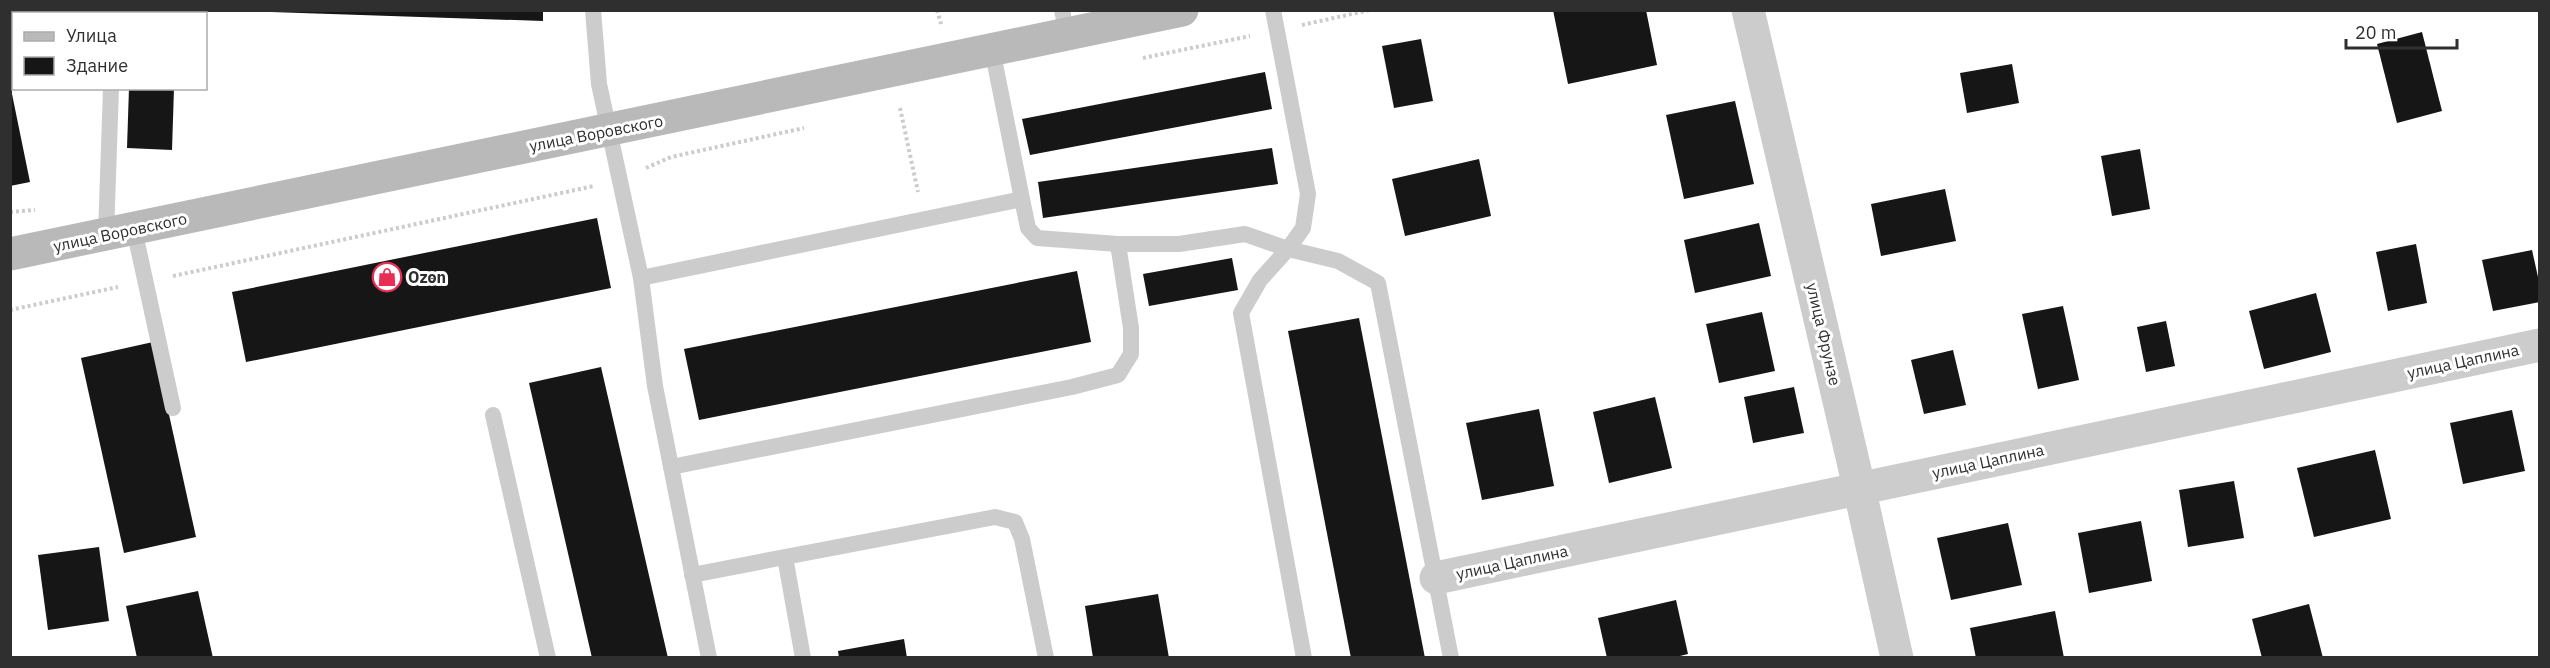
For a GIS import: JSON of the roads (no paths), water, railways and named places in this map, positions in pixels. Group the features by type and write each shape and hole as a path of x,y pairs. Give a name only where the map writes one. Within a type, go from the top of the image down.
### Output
{"main road":[{"name":"улица Воровского","path":"10,255 808,90 992,49 1065,23 1182,10"}],"street":[{"name":"улица Фрунзе","path":"1748,10 1896,657"},
{"name":"улица Цаплина","path":"1436,578 2540,345"}],"lane":[{"path":"593,10 599,84 641,278 655,386 709,657"},
{"path":"1273,10 1308,194 1303,228 1288,249 1260,280 1241,312 1304,657"},
{"path":"992,49 1028,228 1037,238 1118,244 1179,244 1245,234 1288,249 1338,261 1378,283 1452,657"},
{"path":"111,90 120,232 146,281 173,408"},
{"path":"641,278 1022,199"},
{"path":"670,467 1061,389 1118,375 1131,354 1131,328 1118,244"},
{"path":"493,415 548,657"},
{"path":"692,575 995,517 1015,522 1022,539 1046,657"},
{"path":"785,557 803,657"}],"place":[{"name":"Ozon","path":"387,277"}]}
